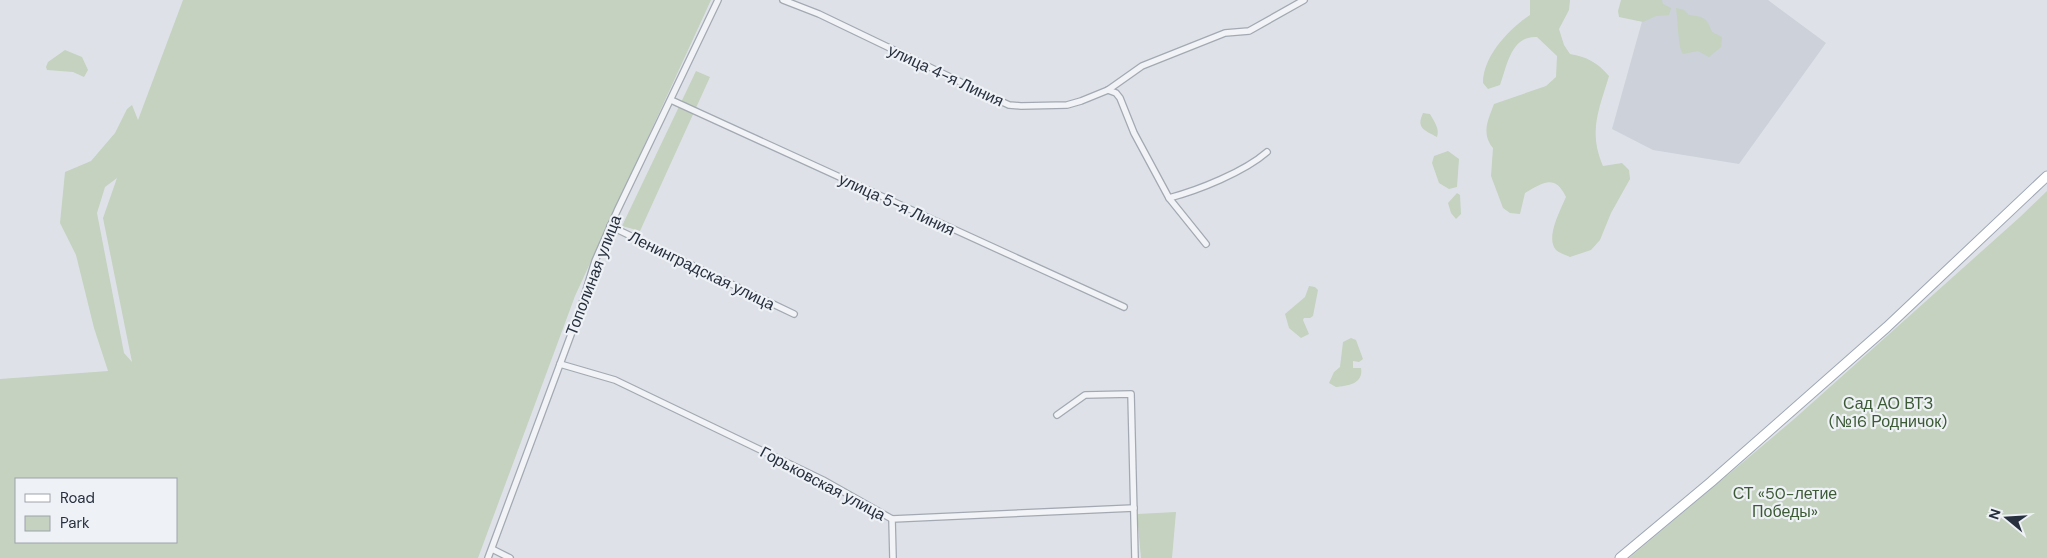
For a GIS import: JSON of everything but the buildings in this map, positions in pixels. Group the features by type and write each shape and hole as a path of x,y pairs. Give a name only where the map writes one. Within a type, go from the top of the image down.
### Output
{"main road":[{"path":"1620,558 1712,482 1887,327 2047,176"}],"street":[{"name":"Тополиная улица","path":"488,558 579,313 595,261 718,0"},
{"name":"улица 4-я Линия","path":"783,0 819,14 1009,105 1067,105 1108,90 1142,66 1225,34 1249,31 1304,0"},
{"path":"1108,90 1116,93 1120,98 1134,133 1169,198 1206,244"},
{"name":"улица 5-я Линия","path":"671,100 1124,308"},
{"path":"1169,198 1195,192 1258,160 1268,152"},
{"name":"Ленинградская улица","path":"610,226 794,314"},
{"name":"Горьковская улица","path":"560,364 615,380 822,480 892,519 1134,508"},
{"path":"1057,415 1085,395 1131,394 1135,558"},
{"path":"892,519 893,558"},
{"path":"492,549 510,558"}],"shaded area":[{"path":"1648,0 1768,0 1826,43 1739,164 1653,150 1612,129"}],"green space":[{"path":"183,0 711,0 575,296 478,558 0,558 0,379 108,371 94,328 76,255 60,223 65,172 91,161 115,133 127,109 132,105 138,120","holes":["117,178 103,218 132,362 124,353 97,213 105,187"]},
{"path":"1530,0 1570,0 1569,10 1559,29 1564,45 1570,54 1591,61 1609,76 1599,110 1596,131 1596,142 1603,166 1622,163 1629,170 1630,179 1611,213 1600,240 1591,250 1570,257 1556,250 1552,238 1555,223 1566,197 1562,190 1557,185 1548,182 1531,189 1525,193 1520,214 1510,213 1503,208 1491,176 1493,148 1486,132 1494,104 1546,86 1556,77 1557,56 1537,37 1521,41 1516,46 1511,53 1500,85 1488,89 1483,83 1487,63 1492,53 1514,28 1530,15"},
{"path":"1621,0 1662,0 1663,4 1671,8 1669,15 1656,16 1643,22 1619,17 1618,11"},
{"path":"1676,8 1684,10 1689,15 1704,19 1712,32 1722,37 1721,47 1709,57 1698,51 1683,54 1679,40"},
{"path":"65,50 82,57 88,70 84,77 73,72 47,70 48,62"},
{"path":"696,71 710,77 640,231 622,226"},
{"path":"1423,113 1430,114 1433,119 1437,128 1437,137 1422,128 1420,122"},
{"path":"1448,151 1459,159 1457,187 1449,189 1439,183 1432,163 1434,156"},
{"path":"2047,191 2047,558 1629,558 1793,420"},
{"path":"1457,193 1460,195 1461,214 1456,219 1451,213 1448,203"},
{"path":"1309,286 1315,287 1318,290 1313,316 1303,320 1309,334 1301,338 1289,328 1285,314 1305,297"},
{"path":"1351,338 1356,340 1363,359 1359,362 1353,361 1353,368 1361,368 1360,378 1354,383 1336,387 1329,383 1334,372 1340,367 1343,342"},
{"path":"1176,512 1172,558 1141,558 1137,514"}],"park label":[{"name":"Сад АО ВТЗ (№16 Родничок)","path":"1888,412"},
{"name":"СТ «50-летие Победы»","path":"1785,502"}]}
